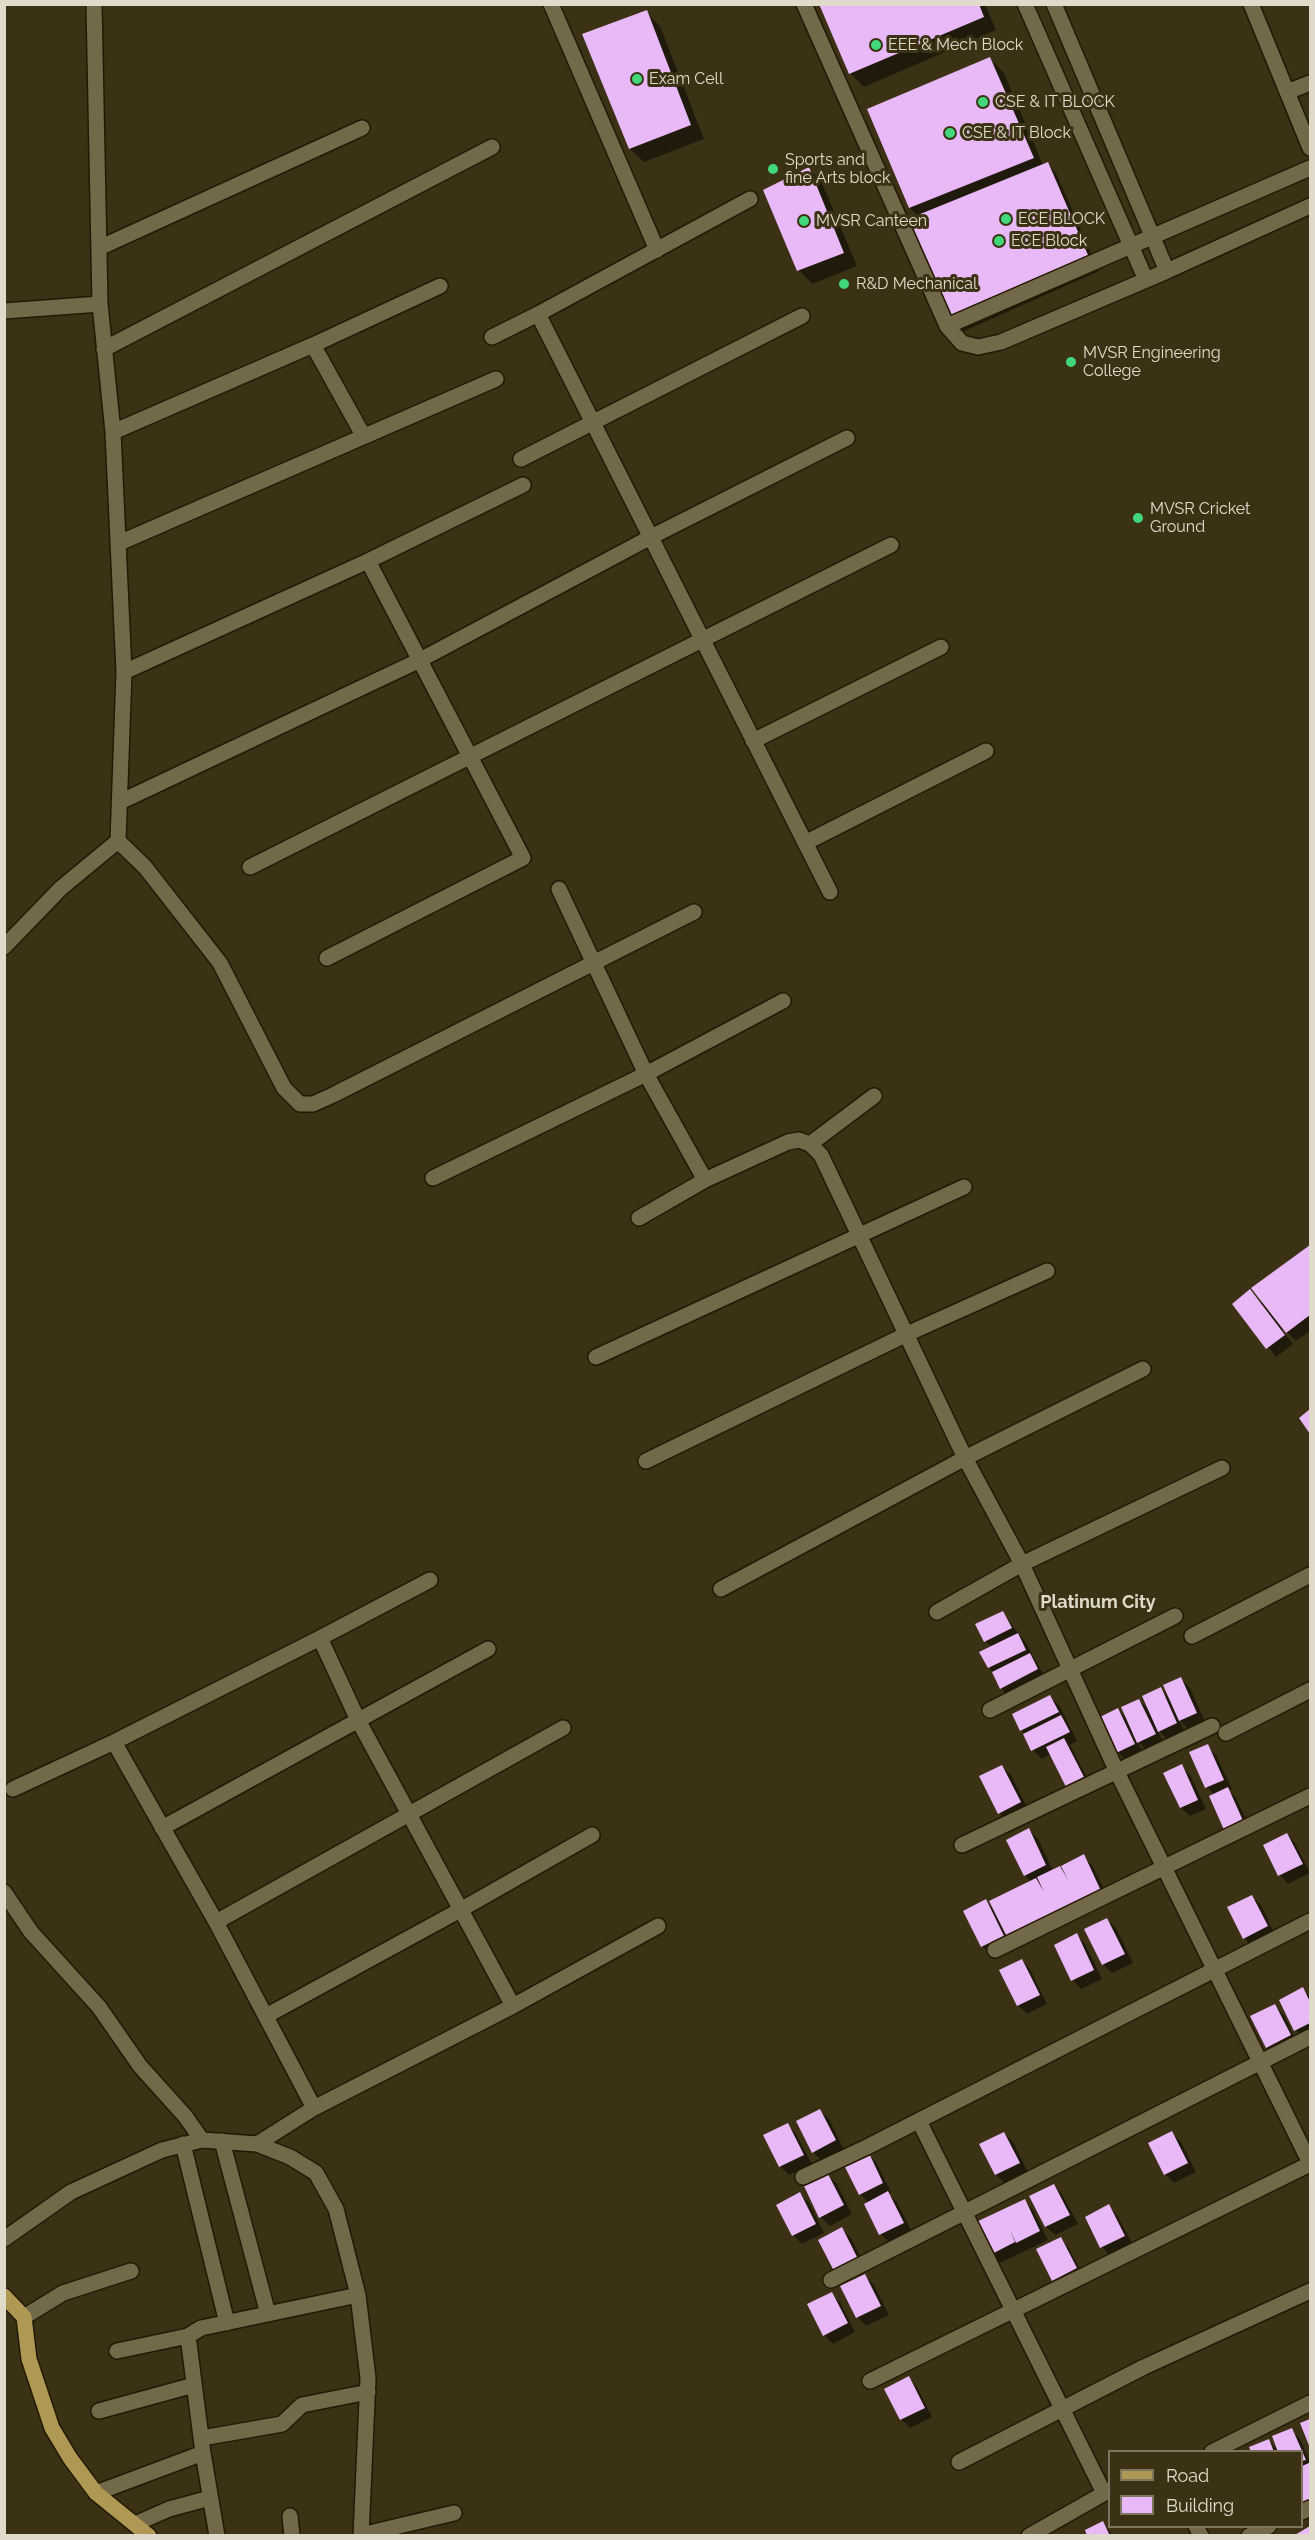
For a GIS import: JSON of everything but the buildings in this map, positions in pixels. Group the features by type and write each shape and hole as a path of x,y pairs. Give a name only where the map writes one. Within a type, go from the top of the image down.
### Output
{"main road":[{"path":"4,2296 24,2317 29,2359 52,2428 70,2458 96,2493 149,2535"}],"street":[{"path":"4,947 61,888 118,841 124,672 113,432 100,304 94,4"},
{"path":"551,4 657,250"},
{"path":"804,4 947,326 962,343 978,347 1001,342 1311,206"},
{"path":"1025,4 1129,246 1146,280"},
{"path":"1054,4 1167,271"},
{"path":"1251,4 1311,148"},
{"path":"1287,92 1311,83"},
{"path":"99,248 362,128"},
{"path":"104,350 492,147"},
{"path":"947,326 1311,168"},
{"path":"492,337 750,199"},
{"path":"113,432 313,345 440,286"},
{"path":"4,311 100,304"},
{"path":"538,314 830,892"},
{"path":"521,459 594,424 802,316"},
{"path":"313,345 363,435"},
{"path":"119,543 496,379"},
{"path":"120,802 420,660 651,537 847,438"},
{"path":"124,672 368,561 523,485"},
{"path":"250,867 702,642 891,545"},
{"path":"327,958 523,858 368,561"},
{"path":"753,741 942,647"},
{"path":"805,843 986,751"},
{"path":"118,841 145,867 220,963 284,1088 300,1104 313,1104 333,1095 694,912"},
{"path":"559,889 646,1074 705,1180"},
{"path":"433,1178 646,1074 783,1001"},
{"path":"810,1144 874,1096"},
{"path":"639,1218 705,1180 789,1142 800,1140 810,1144 821,1155 965,1458 1022,1564 1117,1772 1311,2164 870,2381"},
{"path":"596,1357 964,1187"},
{"path":"646,1461 907,1334 1047,1271"},
{"path":"721,1589 965,1458 1143,1369"},
{"path":"937,1612 1022,1564 1222,1468"},
{"path":"1192,1635 1311,1575"},
{"path":"13,1789 114,1742 430,1581"},
{"path":"990,1710 1175,1616"},
{"path":"320,1638 358,1720 513,2006"},
{"path":"162,1828 488,1649"},
{"path":"1226,1733 1311,1690"},
{"path":"962,1845 1212,1726"},
{"path":"216,1922 563,1728"},
{"path":"114,1742 216,1922 314,2108"},
{"path":"995,1950 1311,1796"},
{"path":"266,2016 462,1909 591,1835"},
{"path":"4,1892 31,1932 99,2007 140,2066 185,2116 202,2140"},
{"path":"803,2177 919,2121 1311,1921"},
{"path":"257,2144 314,2108 513,2006 658,1926"},
{"path":"831,2280 1259,2061 1311,2037"},
{"path":"919,2121 1062,2409 1107,2492 1029,2535"},
{"path":"4,2239 71,2192 162,2150 202,2140 222,2141 257,2144 290,2157 316,2174 336,2209 358,2295 368,2392 361,2535 454,2513"},
{"path":"222,2141 268,2314"},
{"path":"183,2144 227,2323"},
{"path":"24,2317 63,2293 131,2271"},
{"path":"959,2462 1144,2367 1311,2291"},
{"path":"117,2351 188,2336 201,2328 358,2295"},
{"path":"188,2336 202,2446 217,2535"},
{"path":"99,2411 194,2385"},
{"path":"96,2493 202,2446 282,2424 302,2405 368,2392"},
{"path":"1214,2450 1311,2403"},
{"path":"135,2524 169,2509 210,2498"},
{"path":"290,2516 292,2535"},
{"path":"1249,2535 1265,2528"}],"place":[{"name":"EEE & Mech Block","path":"876,45"},
{"name":"Exam Cell","path":"637,79"},
{"name":"CSE & IT BLOCK","path":"983,102"},
{"name":"CSE & IT Block","path":"950,133"},
{"name":"Sports and fine Arts block","path":"773,169"},
{"name":"ECE BLOCK","path":"1006,219"},
{"name":"MVSR Canteen","path":"804,221"},
{"name":"ECE Block","path":"999,241"},
{"name":"R&D Mechanical","path":"844,284"},
{"name":"MVSR Engineering College","path":"1071,362"},
{"name":"MVSR Cricket Ground","path":"1138,518"}],"district":[{"name":"Platinum City","path":"1098,1603"}]}
